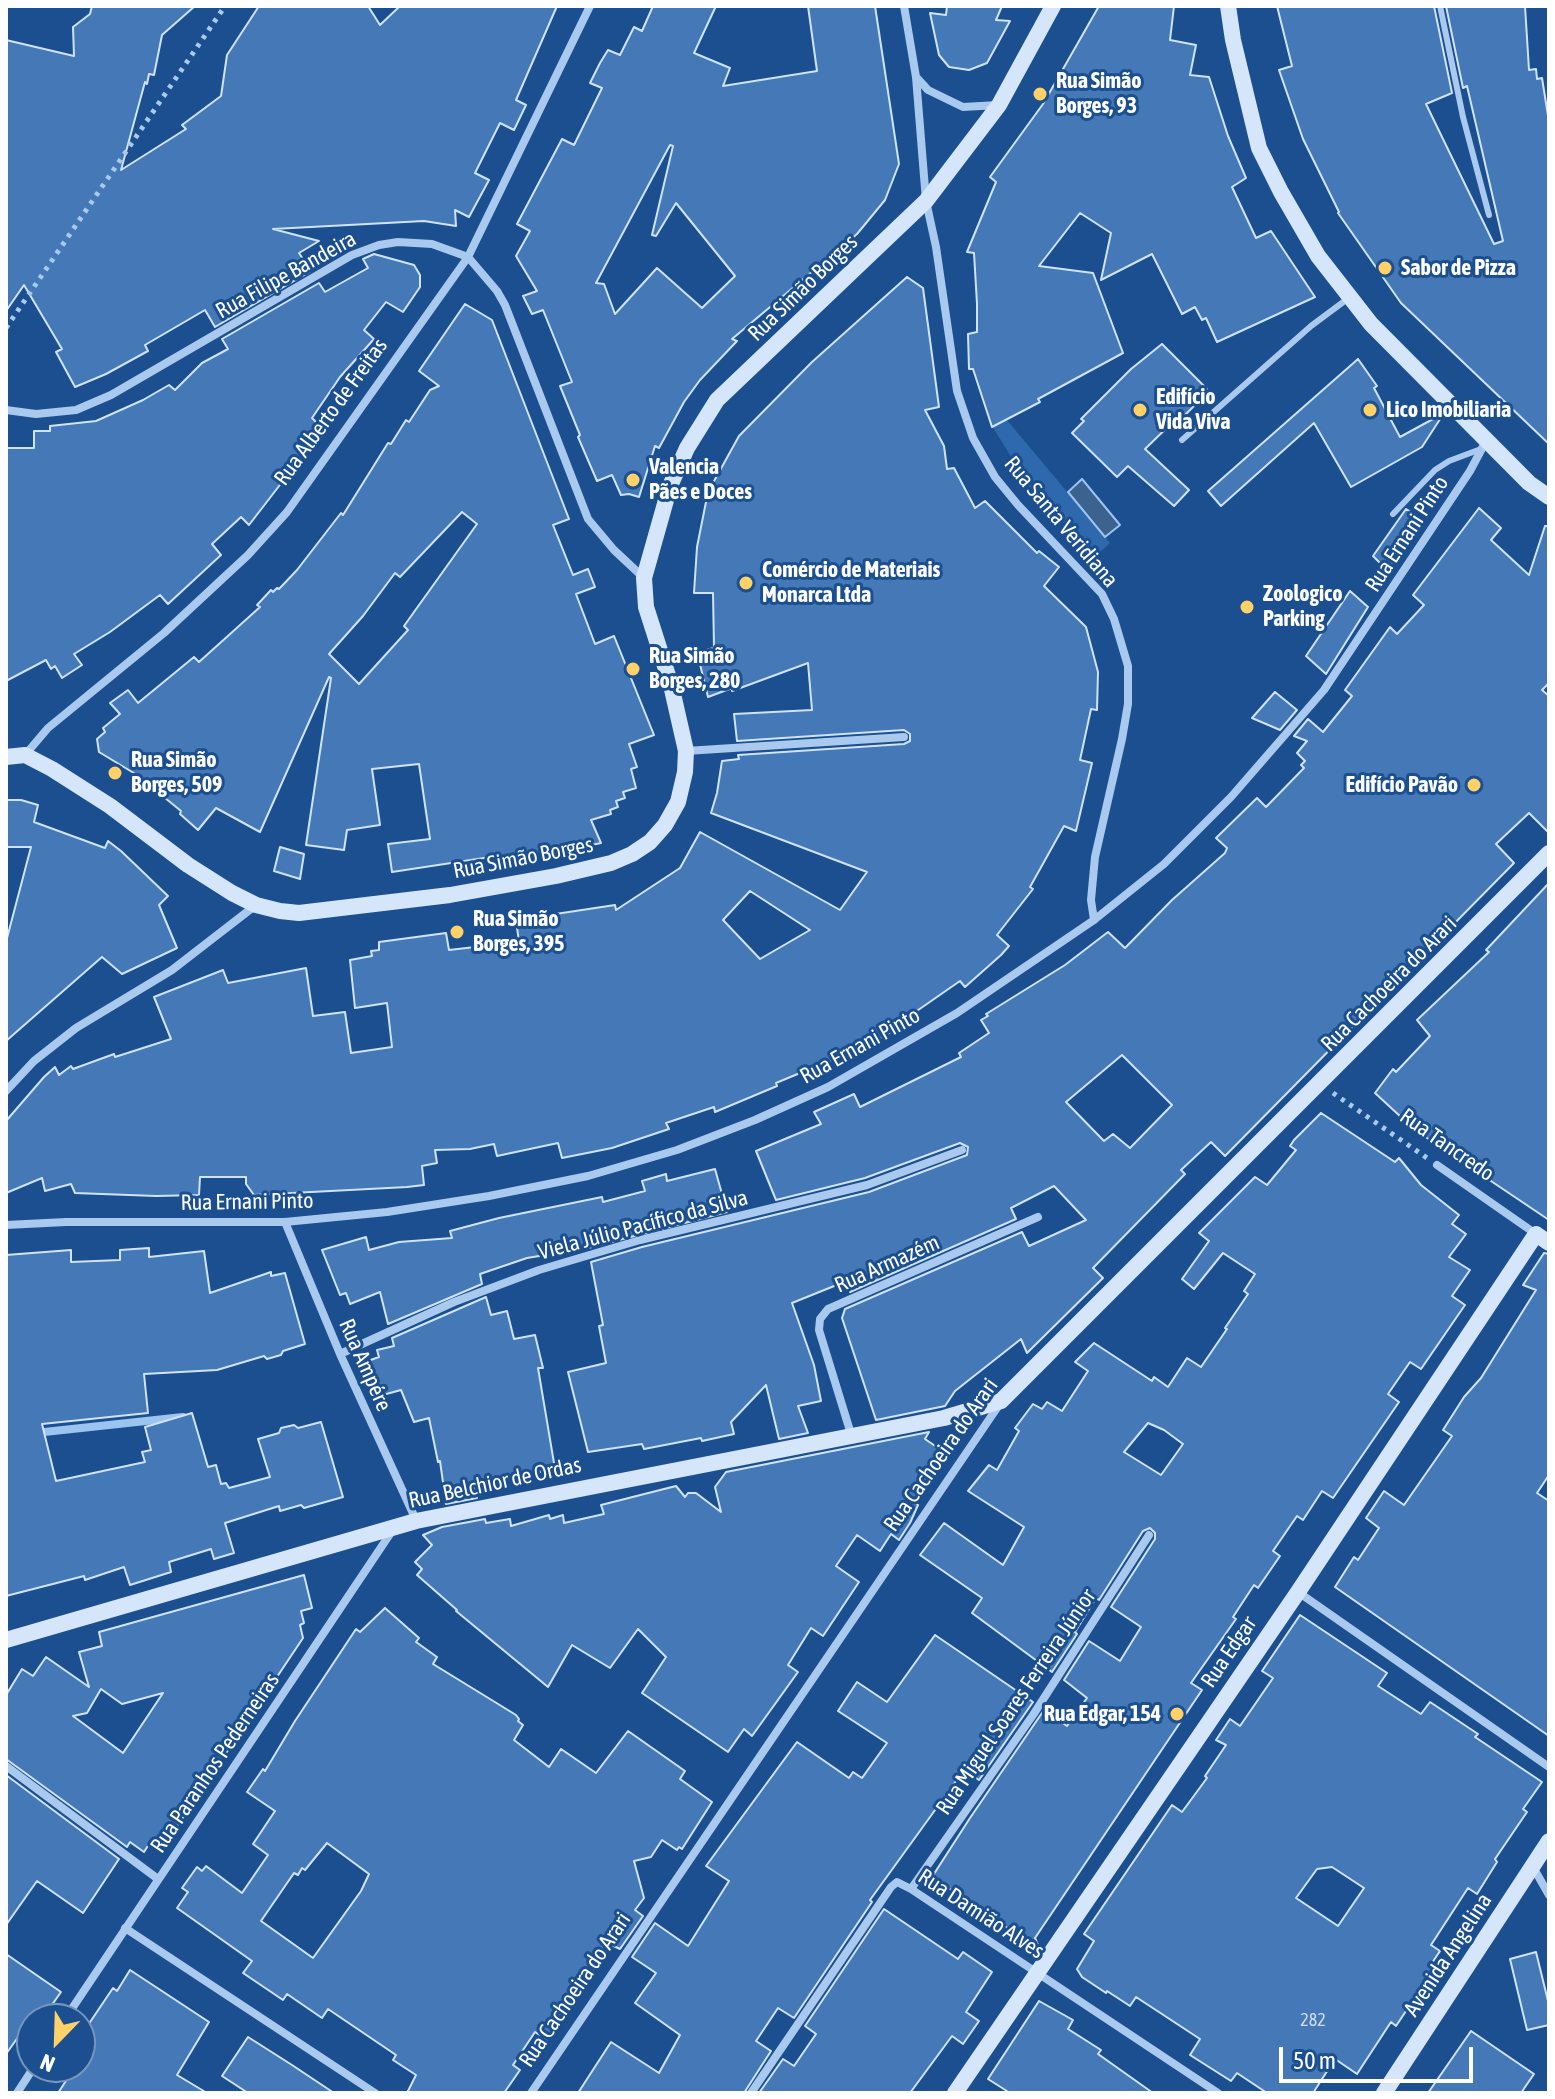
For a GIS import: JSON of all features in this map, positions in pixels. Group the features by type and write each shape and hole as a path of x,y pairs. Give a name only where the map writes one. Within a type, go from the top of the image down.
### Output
{"street":[{"name":"Rua Alberto de Freitas","path":"25,755 48,728 164,633 248,555 287,512 468,257 590,6"},
{"name":"Rua Santa Veridiana","path":"904,6 916,77 926,201 936,247 957,391 973,438 1002,486 1102,594 1114,619 1128,666 1128,704 1122,739 1095,857 1091,900 1094,920"},
{"name":"Rua Simão Borges","path":"25,755 98,798 188,865 232,893 256,905 299,913 420,899 571,873 611,863 650,842 665,825 678,802 683,787 686,751 671,685 646,607 644,578 670,486 705,415 717,400 926,201 999,105 1053,6"},
{"path":"1228,6 1259,148 1318,256 1371,324 1484,445 1549,497"},
{"path":"916,77 928,90 963,107 999,105"},
{"name":"Rua Filipe Bandeira","path":"6,410 36,414 76,410 111,395 352,255 379,245 398,242 432,244 468,257"},
{"path":"468,257 489,279 505,305 588,519 614,550 644,578"},
{"name":"Rua Ernani Pinto","path":"6,1225 285,1222 387,1212 489,1196 588,1176 677,1150 828,1087 957,1013 1094,920 1164,864 1231,797 1324,690 1484,445"},
{"path":"1529,483 1549,482"},
{"path":"686,751 904,737"},
{"path":"6,757 25,755"},
{"name":"Rua Cachoeira do Arari","path":"531,2093 1001,1401 1549,853"},
{"path":"6,1091 34,1061 76,1028 172,970 256,905"},
{"name":"Viela Júlio Pacífico da Silva","path":"340,1354 454,1302 539,1270 640,1240 867,1185 962,1150"},
{"name":"Rua Tancredo","path":"1437,1165 1543,1238"},
{"name":"Rua Armazém","path":"851,1434 819,1330 820,1319 828,1309 1038,1217"},
{"name":"Rua Ampére","path":"285,1222 340,1354 416,1521"},
{"name":"Rua Edgar","path":"955,2093 1543,1238"},
{"name":"Rua Belchior de Ordas","path":"6,1640 416,1521 944,1418 1001,1401"},
{"name":"Rua Paranhos Pederneiras","path":"76,2003 395,1527"},
{"name":"Rua Miguel Soares Ferreira Júnior","path":"911,1889 1033,1715 1149,1535"},
{"path":"1298,1592 1549,1767"},
{"path":"6,1766 158,1879"},
{"name":"Avenida Angelina","path":"1384,2093 1549,1841"},
{"path":"1533,1866 1549,1895"},
{"name":"Rua Damião Alves","path":"751,2093 897,1882 1218,2093"},
{"path":"125,1928 375,2093"}],"lane":[{"path":"1440,6 1463,117 1489,215"},
{"path":"1182,440 1311,326 1350,297"},
{"path":"1393,514 1435,470 1484,445"}],"path":[{"path":"6,328 225,6"},
{"name":"Rua Tancredo","path":"1320,1083 1437,1165"}],"shaded area":[{"path":"1006,419 1110,543 1099,553 1041,505 992,426"},
{"path":"1082,479 1120,525 1105,537 1068,492"}],"building":[{"path":"92,6 195,6 162,35 154,75 149,74 147,84 145,82 121,170 186,129 182,125 221,96 227,55 259,6 368,6 380,25 400,6 557,6 516,100 526,105 514,130 500,123 475,173 489,180 469,217 455,210 456,226 424,221 273,229 319,241 299,253 311,271 215,327 205,310 145,345 148,351 75,387 56,352 62,349 24,285 6,311 6,40 74,56 73,27 90,14"},
{"path":"653,6 716,6 694,53 730,68 723,86 817,71 808,6 875,6 899,164 885,200 857,234 732,339 737,341 700,380 659,448 655,446 639,497 621,495 612,475 597,481 560,386 572,382 543,310 532,314 523,296 537,291 516,256 530,231 517,224 562,139 574,145 602,88 590,83 600,63 608,50 620,55 634,27 642,31","holes":["670,145 673,146 652,235 656,236 676,203 735,276 702,308 657,268 615,314 604,284 596,283"]},
{"path":"947,6 1002,6 996,20 1010,21 987,63 969,70 949,67 939,55 930,13 946,15"},
{"path":"1099,6 1174,6 1170,40 1196,45 1190,75 1209,77 1228,136 1246,178 1232,187 1256,238 1271,231 1315,297 1217,342 1206,318 1202,320 1195,307 1182,314 1152,254 1101,280 1111,233 1080,213 1039,266 1093,273 1123,353 992,427 973,369 969,369 968,334 977,332 977,304 974,253 967,252 996,182 990,177 1043,104"},
{"path":"1277,6 1434,6 1452,93 1426,104 1494,244 1503,241 1467,86 1463,88 1446,6 1525,6 1529,70 1536,69 1537,79 1542,78 1549,122 1549,444 1401,303 1338,213 1303,139 1279,70 1292,66"},
{"path":"374,254 414,265 420,275 420,287 403,312 386,302 364,330 374,339 340,377 312,418 323,429 249,525 241,517 212,544 221,555 168,604 160,595 74,654 82,665 62,678 55,666 51,669 46,660 6,681 6,448 34,448 34,431 50,431 50,426 96,421 169,385 175,390 202,363 228,349 222,339 319,283 325,292 368,268 363,259"},
{"path":"907,277 923,288 939,407 925,410 944,446 947,469 954,468 975,508 985,501 1037,553 1039,551 1059,567 1044,586 1086,627 1098,672 1097,710 1091,709 1080,760 1092,763 1076,831 1064,826 1030,887 1033,889 997,935 1009,946 1001,955 965,987 960,981 898,1024 900,1027 845,1058 800,1073 715,1112 714,1107 666,1123 669,1129 612,1148 562,1158 558,1143 497,1156 494,1144 470,1149 435,1150 437,1163 422,1166 424,1185 407,1187 254,1195 246,1184 246,1177 200,1177 199,1195 156,1196 75,1193 71,1184 45,1191 42,1178 6,1193 6,1121 44,1077 55,1067 59,1075 71,1066 73,1069 171,1039 154,997 223,970 228,983 306,968 313,1016 345,1012 351,1053 392,1047 387,1003 355,1008 350,960 372,956 371,951 379,950 379,942 446,933 449,950 519,942 516,920 615,905 616,910 680,868 700,832 840,910 867,872 711,813 722,761 739,759 738,755 904,744 910,741 910,734 904,730 737,741 734,714 812,710 808,663 708,697 697,652 714,648 713,593 694,593 697,547 708,492 739,436 812,362","holes":["750,891 810,930 760,959 723,920"]},
{"path":"465,304 492,320 569,519 553,525 573,575 588,569 595,587 576,594 595,644 614,636 654,735 629,744 637,767 631,769 636,788 623,792 625,798 616,801 618,807 610,810 611,814 591,820 601,843 549,854 484,858 392,872 388,844 430,839 419,764 372,769 380,825 347,830 344,850 306,845 329,677 260,832 216,808 198,830 180,814 181,811 137,775 99,752 97,739 105,732 103,728 120,714 110,703 128,690 138,703 194,657 199,662 260,607 257,605 271,590 279,589 297,570 341,513 343,515 388,443 391,444 406,420 409,422 430,390 439,386 419,371","holes":["462,512 477,524 404,626 408,630 359,684 329,654 395,573 400,577"]},
{"name":"Edifício Vida Viva","path":"1162,344 1207,389 1181,419 1179,416 1145,449 1189,490 1174,506 1128,466 1117,477 1072,433 1084,421 1081,419 1131,369"},
{"path":"1358,359 1377,386 1374,388 1400,437 1444,413 1422,447 1351,487 1314,423 1221,506 1208,491"},
{"path":"1479,508 1501,528 1491,540 1529,575 1545,526 1549,526 1549,683 1542,690 1549,696 1549,833 1529,813 1496,844 1514,863 1225,1156 1211,1142 1181,1170 1185,1174 1093,1268 1103,1278 1027,1353 1021,1339 955,1391 945,1406 876,1420 842,1318 845,1309 1022,1232 1029,1246 1086,1220 1054,1186 1011,1208 1016,1219 850,1292 854,1278 792,1303 814,1365 821,1401 798,1406 808,1433 779,1439 766,1385 731,1422 734,1434 644,1449 642,1444 588,1452 568,1372 606,1363 599,1326 603,1325 591,1262 869,1192 967,1155 968,1147 960,1143 865,1178 776,1200 756,1151 821,1124 814,1112 854,1094 860,1107 961,1057 959,1053 989,1033 981,1020 988,1016 986,1014 1065,965 1108,932 1125,948 1172,900 1225,853 1227,848 1216,838 1257,798 1266,807 1304,768 1301,765 1305,761 1297,753 1307,741 1294,736 1308,719 1323,732 1352,696 1345,690 1390,627 1397,634 1424,605 1413,595","holes":["1122,1055 1172,1105 1130,1148 1113,1134 1104,1141 1066,1102"]},
{"path":"1406,509 1418,516 1388,571 1373,556"},
{"path":"1350,591 1368,607 1326,674 1306,656"},
{"path":"1275,692 1297,710 1280,730 1252,718"},
{"path":"6,800 38,805 34,822 105,848 108,841 121,851 168,896 159,905 177,948 122,974 102,957 6,1041 6,942 31,847 6,847"},
{"path":"280,847 304,854 300,879 274,871"},
{"path":"1549,883 1549,1220 1415,1130 1375,1093 1393,1069 1396,1072 1430,1036 1417,1020 1489,952 1486,950"},
{"path":"1321,1113 1395,1162 1399,1158 1421,1185 1459,1215 1452,1224 1466,1234 1449,1257 1470,1270 1452,1296 1465,1305 1421,1369 1410,1362 1388,1394 1399,1402 1333,1498 1322,1491 1303,1520 1297,1516 1273,1551 1280,1556 1258,1588 1254,1585 1233,1617 1236,1619 1191,1683 1202,1690 1035,1938 1040,1950 932,1877 1044,1710 1067,1726 1087,1698 1064,1680 1089,1641 1120,1661 1141,1627 1111,1607 1155,1539 1155,1533 1150,1528 1143,1531 1099,1600 1096,1598 1052,1672 972,1613 982,1598 920,1555 944,1523 1003,1565 1024,1527 968,1491 989,1465 997,1470 1019,1431 1015,1428 1033,1404 1042,1409 1047,1402 1062,1411 1088,1371 1075,1362 1094,1343 1152,1381 1154,1377 1168,1387 1187,1358 1201,1367 1248,1294 1244,1291 1255,1274 1223,1253 1194,1289 1182,1279 1209,1241 1199,1233 1255,1177 1267,1185 1296,1150 1290,1146","holes":["1148,1423 1183,1444 1161,1475 1124,1452"]},
{"path":"715,1169 727,1212 588,1248 527,1258 480,1274 482,1284 388,1324 380,1292 350,1304 346,1293 340,1295 322,1250 366,1237 369,1250 399,1242 452,1238 450,1231 499,1218 602,1197 603,1202 645,1191 642,1181 666,1174 667,1181"},
{"path":"149,1248 149,1257 204,1251 210,1293 271,1272 271,1276 285,1273 305,1344 283,1351 281,1355 267,1359 264,1356 217,1370 144,1374 148,1413 42,1424 56,1481 145,1462 142,1452 151,1450 145,1427 192,1413 208,1467 216,1465 221,1484 226,1483 229,1488 270,1477 258,1439 279,1433 281,1428 294,1425 298,1428 321,1422 343,1497 304,1508 301,1505 280,1511 279,1506 225,1523 234,1553 214,1559 211,1549 169,1562 171,1572 130,1585 124,1567 85,1580 84,1576 6,1596 6,1255 71,1250 71,1262 120,1260 120,1250"},
{"path":"1544,1253 1549,1254 1549,1475 1537,1493 1549,1501 1549,1736 1335,1587 1354,1557 1358,1560 1379,1528 1366,1518 1384,1491 1404,1505 1452,1436 1443,1430 1464,1397 1481,1378 1536,1290 1523,1285"},
{"path":"486,1297 491,1315 507,1311 514,1339 535,1335 543,1368 538,1368 555,1469 473,1485 477,1498 446,1504 440,1461 429,1418 414,1422 401,1390 379,1396 365,1362 379,1357 377,1350 394,1346 392,1338"},
{"path":"929,1432 925,1439 941,1450 924,1477 929,1480 914,1502 918,1505 910,1523 899,1540 891,1534 880,1551 857,1535 836,1566 859,1582 823,1636 811,1628 788,1665 798,1672 752,1736 744,1729 728,1752 642,1693 666,1657 638,1629 610,1668 572,1645 548,1687 417,1575 422,1569 415,1562 432,1545 423,1535 442,1527 485,1519 486,1523 510,1519 511,1526 549,1515 550,1519 563,1515 564,1523 604,1514 601,1505 676,1486 685,1497 688,1493 696,1493 721,1512 715,1487 726,1472"},
{"path":"304,1575 312,1608 301,1611 303,1638 162,1849 151,1841 144,1852 130,1842 127,1847 6,1759 6,1695 22,1669 33,1676 46,1657 89,1687 79,1652 102,1646 99,1632","holes":["101,1689 122,1704 163,1693 123,1753 73,1716 87,1713"]},
{"path":"385,1608 419,1638 416,1642 437,1657 433,1664 516,1715 523,1725 514,1740 549,1767 561,1749 596,1773 628,1731 685,1771 680,1779 712,1802 682,1849 679,1847 677,1850 662,1840 651,1857 634,1861 644,1898 635,1910 643,1916 620,1949 605,1942 590,1977 547,2040 535,2032 513,2065 520,2070 504,2093 407,2093 416,2075 393,2060 396,2055 328,2009 322,2018 287,1994 283,2000 243,1973 252,1961 177,1908 188,1892 182,1888 197,1867 202,1871 206,1866 242,1893 268,1855 253,1844 275,1811 247,1792 263,1769 265,1771 356,1629 360,1632","holes":["327,1843 369,1874 361,1891 313,1958 261,1921 294,1873 298,1875 302,1868 305,1870"]},
{"path":"1300,1615 1387,1673 1378,1686 1421,1714 1430,1702 1542,1782 1523,1809 1527,1812 1495,1859 1497,1862 1477,1894 1468,1888 1431,1945 1440,1951 1430,1966 1434,1969 1396,2026 1391,2022 1357,2074 1335,2059 1313,2093 1267,2093 1237,2073 1231,2081 1190,2055 1200,2039 1136,1997 1130,2006 1106,1993 1082,1977 1077,1969 1094,1941 1084,1934 1172,1805 1182,1812 1207,1778 1205,1776 1226,1745 1216,1740 1230,1719 1240,1726 1273,1678 1262,1671","holes":["1332,1867 1364,1888 1338,1926 1296,1898 1317,1869"]},
{"path":"935,1635 1033,1702 979,1780 964,1770 870,1900 872,1902 794,2018 778,2008 756,2041 771,2051 744,2093 578,2093 611,2042 659,2073 680,2035 635,2003 656,1973 632,1957 655,1923 688,1946 729,1881 706,1866 797,1742 849,1778 853,1772 862,1778 887,1743 838,1711 857,1682 887,1702"},
{"path":"6,1775 119,1859 83,1913 37,1881 6,1925"},
{"path":"884,1909 958,1959 963,1952 992,1972 966,2012 979,2021 963,2044 952,2036 910,2093 759,2093 783,2059 794,2066 816,2034 805,2026"},
{"path":"1536,1952 1549,2005 1549,2025 1527,2030 1510,1959"},
{"path":"6,1954 61,1992 53,2003 16,2003 16,2040 6,2054"},
{"path":"130,1970 209,2022 177,2075 207,2093 58,2093 65,2083 96,2083 96,2013 113,1988 117,1991"},
{"path":"1039,2001 1073,2020 1068,2029 1101,2050 1098,2054 1153,2093 1010,2093 988,2079"},
{"path":"1471,2031 1534,2074 1521,2093 1428,2093"},
{"path":"248,2037 334,2093 248,2093 222,2076"}],"waterway":[{"path":"35,1433 183,1417"}],"place":[{"name":"Rua Simão Borges, 93","path":"1040,94"},
{"name":"Sabor de Pizza","path":"1385,268"},
{"name":"Edifício Vida Viva","path":"1140,410"},
{"name":"Lico Imobiliaria","path":"1370,410"},
{"name":"Valencia Pães e Doces","path":"633,480"},
{"name":"Comércio de Materiais Monarca Ltda","path":"746,583"},
{"name":"Zoologico Parking","path":"1247,607"},
{"name":"Rua Simão Borges, 280","path":"633,669"},
{"name":"Rua Simão Borges, 509","path":"115,773"},
{"name":"Edifício Pavão","path":"1474,785"},
{"name":"Rua Simão Borges, 395","path":"457,932"},
{"name":"Rua Edgar, 154","path":"1177,1714"}]}
